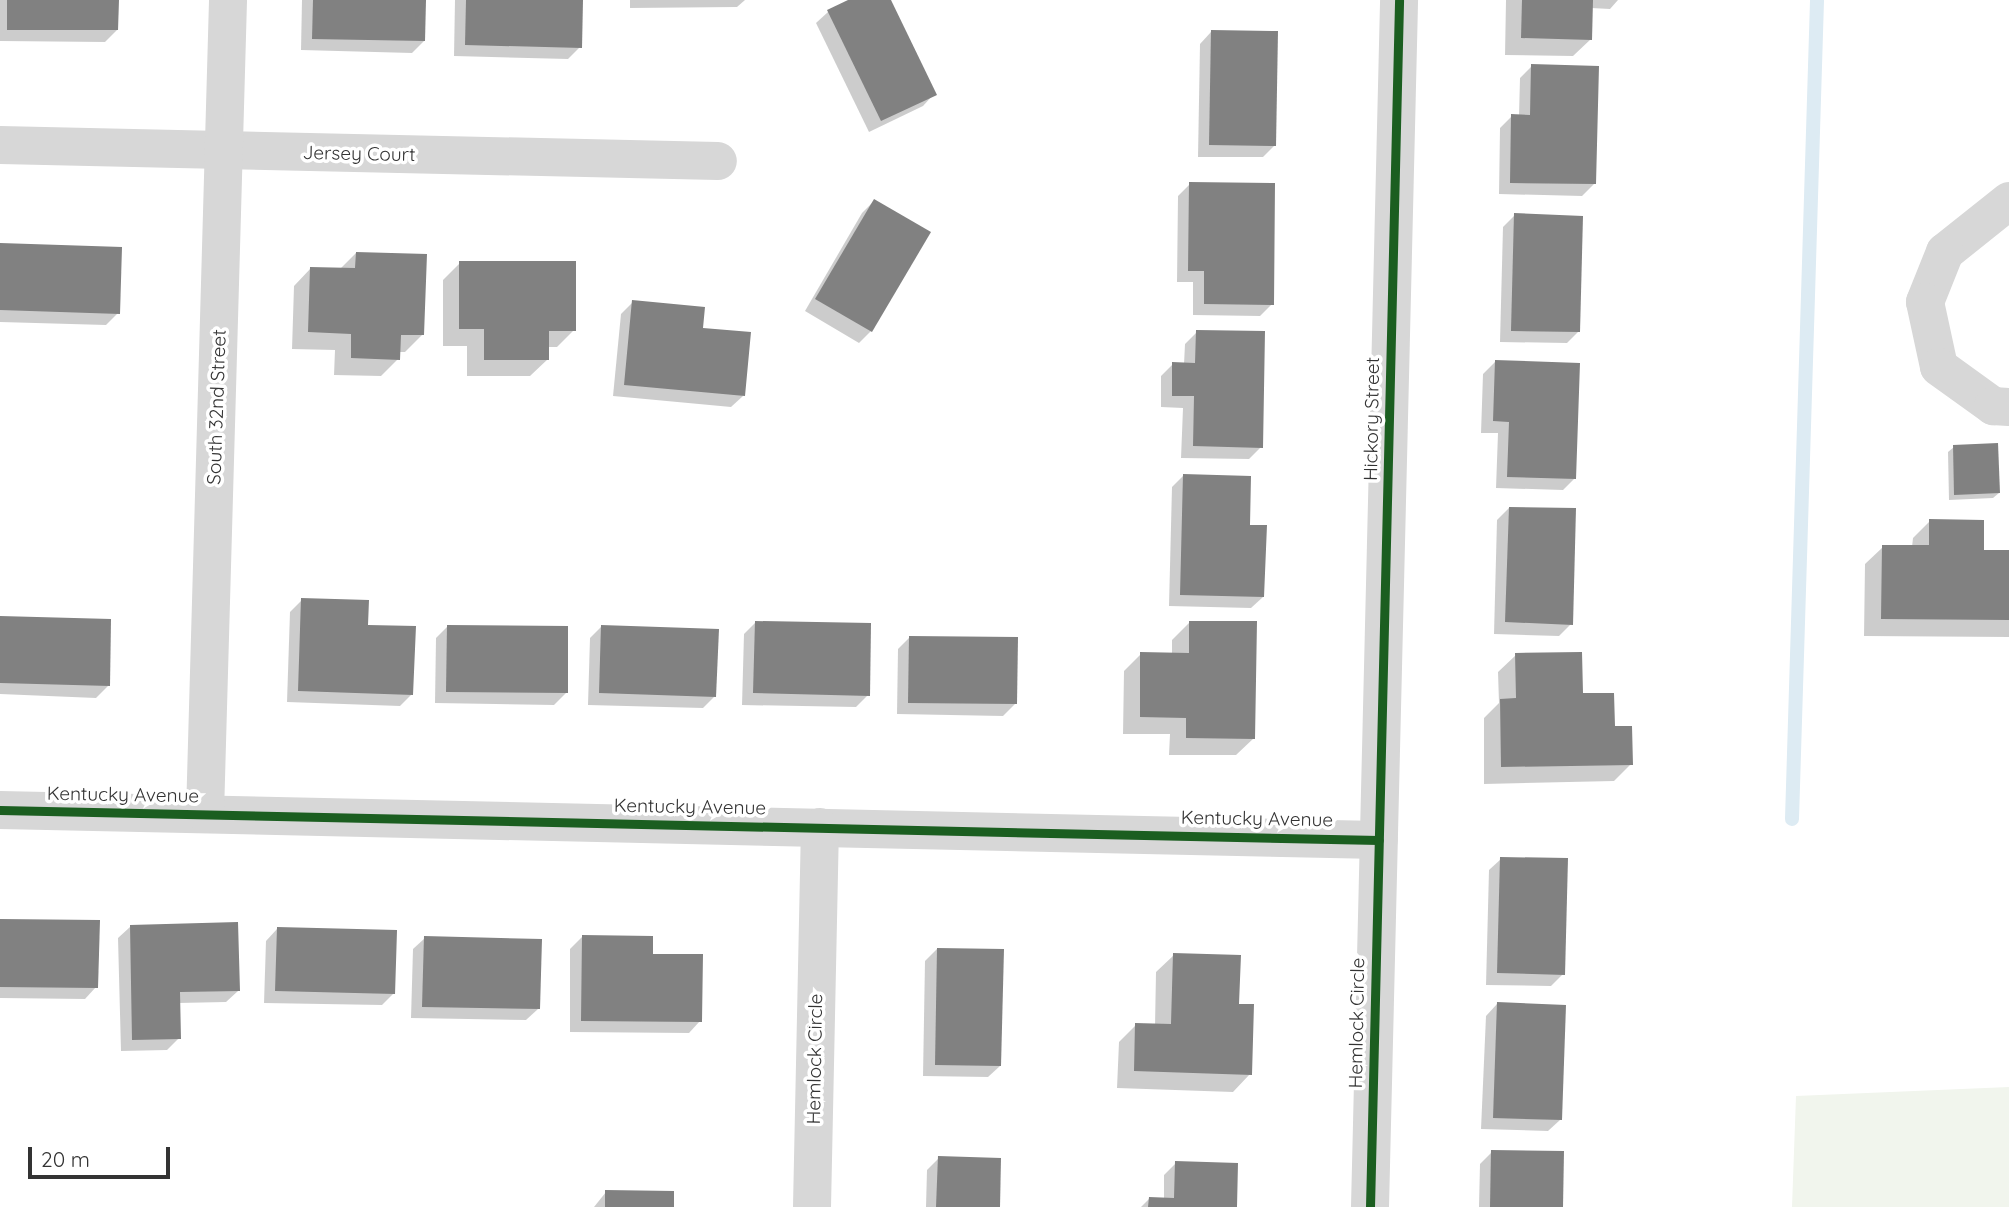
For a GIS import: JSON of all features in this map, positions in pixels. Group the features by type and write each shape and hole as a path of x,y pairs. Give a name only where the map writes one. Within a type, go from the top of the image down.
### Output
{"street":[{"name":"South 32nd Street","path":"205,814 228,0"},
{"name":"Hickory Street","path":"1379,840 1399,0"},
{"name":"Jersey Court","path":"0,145 718,161"},
{"path":"2009,201 1945,252 1925,302 1939,367 1993,407 2009,407"},
{"name":"Kentucky Avenue","path":"0,810 1379,840"},
{"name":"Hemlock Circle","path":"812,1207 820,827"},
{"name":"Hemlock Circle","path":"1370,1207 1379,840"}],"shaded area":[{"path":"2009,1087 2009,1207 1792,1207 1796,1096"}],"building":[{"path":"7,0 119,0 118,30 7,30"},
{"path":"313,0 426,0 425,41 312,39"},
{"path":"466,0 583,0 582,48 465,45"},
{"path":"848,0 891,0 937,95 881,121 827,10"},
{"path":"1522,0 1593,0 1592,40 1521,38"},
{"path":"1211,30 1278,31 1276,146 1209,145"},
{"path":"1531,64 1599,66 1596,184 1510,183 1511,114 1530,115"},
{"path":"1189,182 1275,183 1274,305 1204,304 1204,271 1188,271"},
{"path":"874,199 931,232 872,332 815,299"},
{"path":"1514,213 1583,216 1580,332 1511,331"},
{"path":"0,243 122,247 120,314 0,310"},
{"path":"356,252 427,254 424,335 401,335 400,360 351,358 351,334 308,332 310,267 355,268"},
{"path":"459,261 576,261 576,331 549,331 549,360 484,360 484,329 459,329"},
{"path":"632,300 705,307 703,328 751,332 745,396 624,385"},
{"path":"1196,330 1265,331 1263,448 1193,446 1194,396 1172,396 1172,362 1195,363"},
{"path":"1495,360 1580,363 1576,479 1507,477 1509,422 1493,421"},
{"path":"1998,443 2000,493 1954,495 1953,445"},
{"path":"1183,474 1251,476 1250,525 1267,525 1264,597 1180,595"},
{"path":"1509,507 1576,508 1573,625 1505,622"},
{"path":"1929,519 1984,520 1984,550 2009,550 2009,620 1881,619 1882,545 1929,545"},
{"path":"301,598 369,600 368,625 416,626 413,695 298,691"},
{"path":"0,616 111,619 110,686 0,683"},
{"path":"755,621 871,623 870,696 753,693"},
{"path":"1189,621 1257,621 1255,739 1186,738 1186,718 1140,717 1140,652 1189,653"},
{"path":"447,625 568,626 568,693 446,692"},
{"path":"601,625 719,629 716,697 599,693"},
{"path":"909,636 1018,637 1017,704 908,703"},
{"path":"1582,652 1583,693 1614,693 1615,726 1632,726 1633,765 1501,767 1500,699 1516,698 1515,653"},
{"path":"1500,857 1568,858 1565,975 1497,973"},
{"path":"0,919 100,920 98,988 0,987"},
{"path":"238,922 240,991 180,992 181,1039 132,1040 130,925"},
{"path":"277,927 397,930 395,994 275,991"},
{"path":"582,935 653,936 653,954 703,954 702,1022 581,1021"},
{"path":"424,936 542,939 540,1009 422,1007"},
{"path":"937,948 1004,949 1001,1066 935,1065"},
{"path":"1173,953 1241,955 1239,1004 1254,1004 1252,1075 1134,1071 1135,1023 1171,1024"},
{"path":"1497,1002 1566,1005 1562,1120 1493,1118"},
{"path":"1491,1150 1564,1151 1563,1207 1490,1207"},
{"path":"938,1156 1001,1158 1000,1207 936,1207"},
{"path":"1175,1161 1238,1163 1237,1207 1148,1207 1149,1197 1174,1198"},
{"path":"605,1190 674,1191 674,1207 605,1207"}],"waterway":[{"path":"1792,819 1817,0"}],"cycle path":[{"path":"1370,1207 1399,0"},
{"path":"0,810 1379,840"}]}
